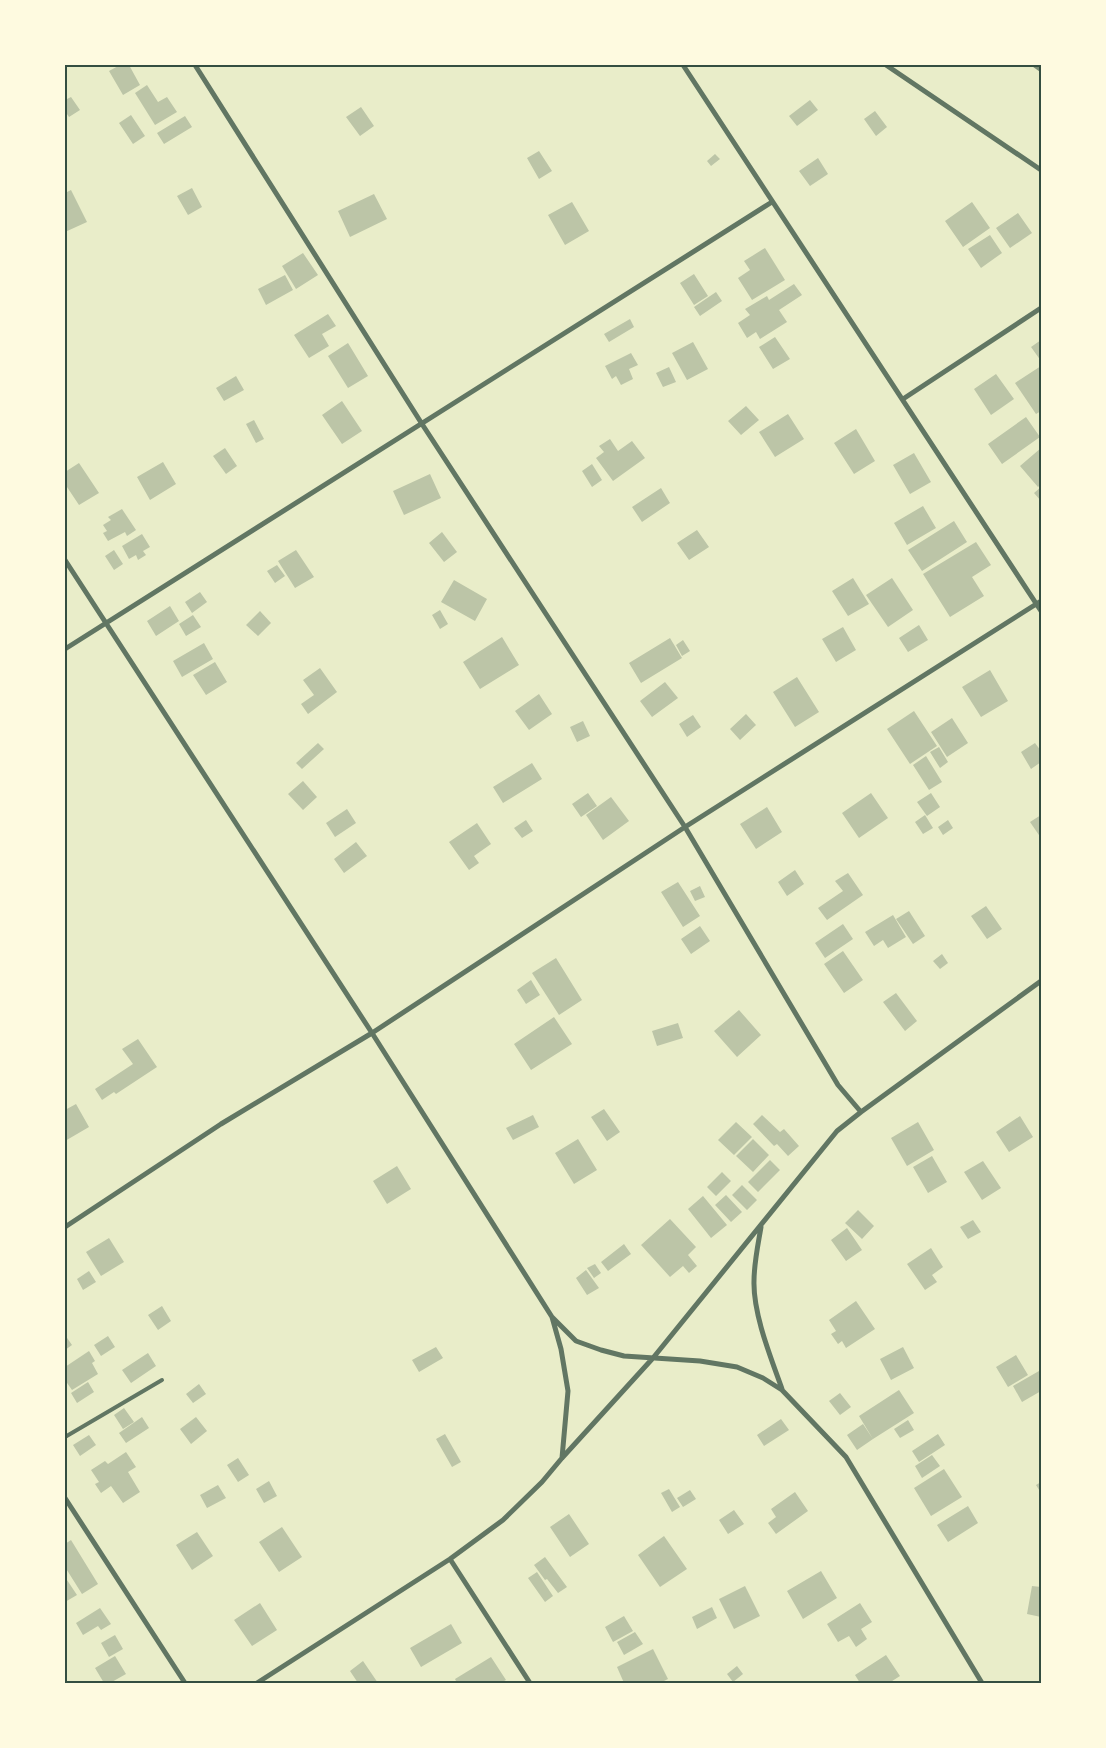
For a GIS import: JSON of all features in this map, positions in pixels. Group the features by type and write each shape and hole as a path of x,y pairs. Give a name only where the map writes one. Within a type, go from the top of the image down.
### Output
{"street":[{"path":"195,65 422,424 685,827 838,1085 861,1112"},
{"path":"683,65 772,202 1039,602 1041,610"},
{"path":"886,65 1041,170"},
{"path":"65,649 772,202"},
{"path":"903,399 1041,308"},
{"path":"65,560 372,1034 552,1317 576,1341 601,1350 616,1354 700,1361 737,1367 763,1378 782,1390 846,1457 982,1683"},
{"path":"65,1227 221,1124 372,1034 685,827 1039,602"},
{"path":"256,1683 450,1559 503,1520 542,1482 653,1358 837,1131 1041,981"},
{"path":"761,1226 754,1281 760,1318 782,1390"},
{"path":"552,1317 561,1349 568,1391 562,1458"},
{"path":"65,1498 184,1683"},
{"path":"450,1559 530,1683"}],"lane":[{"path":"65,1437 162,1380"}],"building":[{"path":"120,65 129,65 140,85 123,95 109,71"},
{"path":"147,85 158,102 167,97 177,112 155,125 135,93"},
{"path":"71,97 80,110 69,117 65,111 65,100"},
{"path":"810,100 818,110 797,126 789,116"},
{"path":"361,107 374,126 360,136 346,117"},
{"path":"875,111 887,127 876,136 864,119"},
{"path":"131,115 145,136 133,144 119,123"},
{"path":"185,116 192,127 164,144 157,133"},
{"path":"539,151 552,171 539,179 527,158"},
{"path":"715,154 720,159 711,166 707,161"},
{"path":"818,158 828,174 810,186 799,171"},
{"path":"192,188 202,207 188,215 177,196"},
{"path":"71,190 87,222 65,232 65,193"},
{"path":"374,194 387,219 350,237 338,211"},
{"path":"572,202 589,231 565,245 548,215"},
{"path":"972,202 990,228 963,247 945,221"},
{"path":"1018,213 1032,233 1010,248 996,228"},
{"path":"990,235 1002,253 981,268 968,249"},
{"path":"765,248 785,280 752,300 738,278 750,270 744,261"},
{"path":"303,253 318,275 296,289 282,266"},
{"path":"694,274 708,296 694,305 680,283"},
{"path":"285,275 293,290 266,305 258,289"},
{"path":"794,284 802,295 779,310 787,322 760,339 756,332 747,338 738,323 750,315 745,309 767,296 769,300"},
{"path":"716,292 722,301 700,316 694,307"},
{"path":"328,314 336,326 322,334 329,346 309,358 294,335"},
{"path":"630,319 634,327 609,342 604,334"},
{"path":"775,337 790,359 773,369 759,347"},
{"path":"1041,340 1041,361 1031,347"},
{"path":"693,342 708,369 687,380 672,353"},
{"path":"348,343 368,376 348,388 328,356"},
{"path":"631,353 638,365 629,369 633,379 621,385 616,376 612,379 605,366"},
{"path":"1041,366 1041,411 1036,414 1015,383"},
{"path":"669,367 676,382 663,387 656,373"},
{"path":"996,374 1014,399 991,415 974,389"},
{"path":"236,376 244,390 224,401 216,388"},
{"path":"342,401 362,431 342,444 322,415"},
{"path":"746,406 759,420 741,435 728,421"},
{"path":"788,414 804,439 775,457 759,432"},
{"path":"1026,417 1040,437 1002,464 988,444"},
{"path":"254,420 264,439 256,443 246,424"},
{"path":"856,429 875,461 854,474 834,443"},
{"path":"610,439 618,451 632,441 645,458 613,481 596,458 604,452 599,446"},
{"path":"225,448 237,466 226,474 213,456"},
{"path":"1041,448 1041,484 1038,487 1020,466"},
{"path":"914,453 931,482 910,494 893,465"},
{"path":"163,462 176,484 150,500 137,477"},
{"path":"79,463 99,493 79,505 65,484 65,472"},
{"path":"592,464 602,480 592,487 582,471"},
{"path":"430,474 441,498 404,515 393,491"},
{"path":"1041,487 1041,501 1034,493"},
{"path":"661,488 670,503 642,522 632,507"},
{"path":"923,506 936,528 907,545 894,523"},
{"path":"122,509 136,530 127,536 125,532 108,541 103,533 107,531 103,525 111,520 108,517"},
{"path":"954,521 967,542 922,571 908,550"},
{"path":"697,530 709,547 689,560 677,543"},
{"path":"442,532 457,552 444,562 429,543"},
{"path":"142,534 150,547 143,551 146,555 138,560 136,555 129,559 122,546"},
{"path":"976,542 991,565 972,577 984,596 950,617 923,574"},
{"path":"114,550 123,564 114,570 105,556"},
{"path":"296,550 314,577 295,588 278,561"},
{"path":"277,565 285,576 275,583 267,571"},
{"path":"853,578 869,604 848,616 832,591"},
{"path":"892,578 913,610 888,627 866,595"},
{"path":"454,580 487,599 475,621 441,602"},
{"path":"200,592 207,602 192,613 185,602"},
{"path":"170,606 179,621 156,636 147,621"},
{"path":"440,610 448,624 440,629 432,615"},
{"path":"260,611 271,623 258,636 246,625"},
{"path":"193,615 201,627 186,636 179,624"},
{"path":"919,625 928,640 908,652 899,638"},
{"path":"843,627 856,650 836,662 822,639"},
{"path":"502,637 519,665 480,689 463,662"},
{"path":"670,638 682,658 641,683 629,663"},
{"path":"683,640 690,651 682,656 676,645"},
{"path":"204,643 213,659 182,677 173,661"},
{"path":"215,662 227,682 206,695 193,675"},
{"path":"320,668 337,692 308,714 301,704 314,695 303,680"},
{"path":"990,670 1008,701 981,717 962,687"},
{"path":"797,677 819,712 795,727 773,692"},
{"path":"665,682 678,698 652,717 640,701"},
{"path":"539,694 552,714 529,730 515,711"},
{"path":"914,711 937,746 910,764 887,729"},
{"path":"746,714 756,725 740,740 730,729"},
{"path":"693,715 701,727 687,737 679,724"},
{"path":"952,718 968,743 947,757 931,732"},
{"path":"583,721 590,736 577,742 570,727"},
{"path":"318,743 324,749 302,769 296,763"},
{"path":"1035,743 1041,751 1041,762 1031,769 1021,752"},
{"path":"939,747 948,762 940,768 930,752"},
{"path":"926,756 942,782 929,790 913,765"},
{"path":"532,763 542,779 503,803 493,787"},
{"path":"303,781 317,797 303,810 288,794"},
{"path":"588,793 597,806 581,817 572,804"},
{"path":"871,793 888,818 859,838 842,813"},
{"path":"931,793 940,807 927,816 917,802"},
{"path":"611,797 629,821 603,840 586,815"},
{"path":"767,807 782,832 756,849 740,824"},
{"path":"347,809 356,823 335,837 326,823"},
{"path":"925,815 933,828 923,834 915,822"},
{"path":"1041,815 1041,838 1030,822"},
{"path":"526,820 533,831 522,838 514,828"},
{"path":"948,820 953,828 943,835 938,827"},
{"path":"477,823 491,844 474,856 479,863 469,870 449,842"},
{"path":"356,842 367,856 344,873 334,859"},
{"path":"795,870 804,884 787,896 778,882"},
{"path":"848,873 863,895 827,920 818,908 843,891 835,881"},
{"path":"678,882 700,916 683,927 661,892"},
{"path":"700,886 705,897 695,901 690,891"},
{"path":"986,906 1002,929 987,939 971,916"},
{"path":"909,911 925,936 913,944 896,919"},
{"path":"893,915 906,937 888,948 883,940 874,946 865,932"},
{"path":"843,924 853,939 825,958 815,943"},
{"path":"700,926 710,941 691,954 681,939"},
{"path":"843,951 863,980 844,993 824,964"},
{"path":"942,954 948,963 940,969 933,961"},
{"path":"556,958 582,1000 559,1015 532,973"},
{"path":"531,980 540,995 526,1004 517,990"},
{"path":"896,993 917,1021 905,1031 883,1002"},
{"path":"739,1010 761,1035 737,1057 714,1031"},
{"path":"554,1017 572,1044 531,1070 514,1044"},
{"path":"678,1023 683,1038 657,1046 652,1031"},
{"path":"138,1039 157,1067 116,1094 114,1092 102,1100 95,1089 133,1064 122,1049"},
{"path":"76,1104 89,1127 65,1141 65,1110"},
{"path":"604,1109 620,1132 607,1141 591,1117"},
{"path":"533,1115 539,1127 513,1140 506,1128"},
{"path":"762,1115 780,1132 784,1129 799,1146 788,1156 777,1144 774,1146 753,1124"},
{"path":"1020,1116 1033,1137 1009,1152 996,1132"},
{"path":"736,1122 752,1137 734,1155 718,1140"},
{"path":"918,1122 934,1150 907,1166 891,1138"},
{"path":"578,1139 597,1170 574,1184 555,1153"},
{"path":"753,1139 769,1155 753,1172 736,1156"},
{"path":"932,1156 947,1182 928,1193 913,1167"},
{"path":"770,1160 780,1170 758,1192 748,1182"},
{"path":"983,1161 1001,1188 982,1200 964,1172"},
{"path":"397,1166 411,1189 387,1204 373,1181"},
{"path":"722,1172 731,1181 716,1196 707,1187"},
{"path":"742,1185 757,1200 747,1210 732,1195"},
{"path":"726,1195 742,1212 731,1222 715,1205"},
{"path":"703,1196 727,1225 711,1238 688,1209"},
{"path":"858,1210 874,1226 862,1239 845,1223"},
{"path":"670,1219 696,1247 688,1255 697,1266 689,1273 683,1266 670,1277 641,1245"},
{"path":"973,1220 981,1232 968,1239 960,1227"},
{"path":"847,1228 862,1250 846,1261 831,1240"},
{"path":"109,1238 124,1262 101,1276 86,1252"},
{"path":"624,1244 631,1254 608,1271 601,1262"},
{"path":"931,1248 943,1267 932,1275 937,1282 925,1290 907,1264"},
{"path":"595,1264 601,1273 594,1278 587,1268"},
{"path":"586,1270 599,1288 587,1295 576,1278"},
{"path":"89,1271 96,1282 83,1290 77,1279"},
{"path":"856,1301 875,1329 846,1348 842,1341 838,1344 831,1334 836,1331 829,1320"},
{"path":"162,1306 171,1321 158,1330 148,1315"},
{"path":"65,1335 72,1345 65,1350"},
{"path":"108,1336 115,1347 101,1356 94,1345"},
{"path":"436,1347 443,1358 419,1372 412,1360"},
{"path":"903,1347 914,1368 891,1380 880,1359"},
{"path":"89,1351 95,1361 92,1363 98,1374 72,1390 65,1380 65,1367"},
{"path":"148,1353 156,1366 131,1383 122,1370"},
{"path":"1016,1355 1028,1375 1008,1387 996,1367"},
{"path":"1039,1371 1041,1373 1041,1391 1022,1402 1013,1386"},
{"path":"88,1382 94,1392 77,1403 71,1393"},
{"path":"199,1384 206,1394 193,1403 186,1394"},
{"path":"899,1390 914,1413 873,1439 859,1416"},
{"path":"840,1393 851,1407 840,1415 829,1401"},
{"path":"124,1408 134,1422 123,1429 114,1415"},
{"path":"142,1417 149,1428 126,1443 119,1433"},
{"path":"196,1417 207,1431 191,1444 180,1429"},
{"path":"781,1419 789,1430 764,1446 757,1435"},
{"path":"908,1420 914,1430 900,1438 894,1429"},
{"path":"863,1424 873,1439 857,1450 847,1435"},
{"path":"445,1434 461,1462 452,1467 436,1439"},
{"path":"938,1434 945,1445 919,1462 912,1451"},
{"path":"89,1435 96,1445 80,1456 73,1445"},
{"path":"126,1452 136,1467 128,1472 140,1492 123,1503 111,1486 101,1493 95,1484 99,1482 91,1470 105,1461 108,1464"},
{"path":"932,1455 940,1466 922,1478 915,1466"},
{"path":"238,1458 249,1475 238,1482 227,1465"},
{"path":"944,1469 962,1497 931,1516 914,1488"},
{"path":"269,1481 277,1496 264,1503 256,1489"},
{"path":"1041,1482 1041,1493 1036,1485"},
{"path":"218,1485 226,1498 207,1508 200,1495"},
{"path":"669,1489 680,1507 672,1512 661,1493"},
{"path":"690,1490 696,1499 683,1507 677,1498"},
{"path":"795,1492 808,1511 776,1534 768,1523 776,1517 771,1509"},
{"path":"968,1506 978,1523 948,1542 937,1525"},
{"path":"734,1510 744,1524 728,1534 719,1520"},
{"path":"569,1514 589,1544 570,1557 550,1527"},
{"path":"282,1527 302,1557 279,1572 259,1542"},
{"path":"197,1532 213,1556 192,1570 176,1545"},
{"path":"664,1536 687,1569 660,1587 638,1555"},
{"path":"71,1540 98,1584 82,1594 65,1567 65,1544"},
{"path":"545,1557 567,1587 558,1593 534,1565"},
{"path":"821,1571 837,1598 803,1619 787,1591"},
{"path":"537,1572 553,1596 545,1602 528,1578"},
{"path":"65,1577 77,1595 65,1602"},
{"path":"745,1586 760,1616 734,1629 719,1599"},
{"path":"1032,1586 1041,1587 1041,1617 1027,1614"},
{"path":"260,1603 277,1630 252,1646 234,1620"},
{"path":"860,1603 872,1622 861,1629 867,1639 856,1647 849,1636 838,1642 827,1624"},
{"path":"712,1607 717,1618 697,1629 692,1617"},
{"path":"100,1608 111,1624 101,1630 98,1626 83,1635 76,1623"},
{"path":"624,1616 633,1631 613,1642 605,1627"},
{"path":"451,1624 462,1643 421,1667 410,1648"},
{"path":"635,1632 643,1644 624,1655 617,1642"},
{"path":"115,1635 123,1649 109,1657 101,1643"},
{"path":"653,1649 668,1679 660,1683 624,1683 617,1667"},
{"path":"886,1655 900,1676 889,1683 860,1683 855,1675"},
{"path":"115,1656 126,1674 110,1683 104,1683 95,1668"},
{"path":"491,1657 506,1680 500,1683 457,1683 455,1679"},
{"path":"363,1661 378,1683 358,1683 350,1671"},
{"path":"737,1666 743,1674 733,1682 727,1674"}],"railway":[{"path":"1034,65 1041,70"}]}
